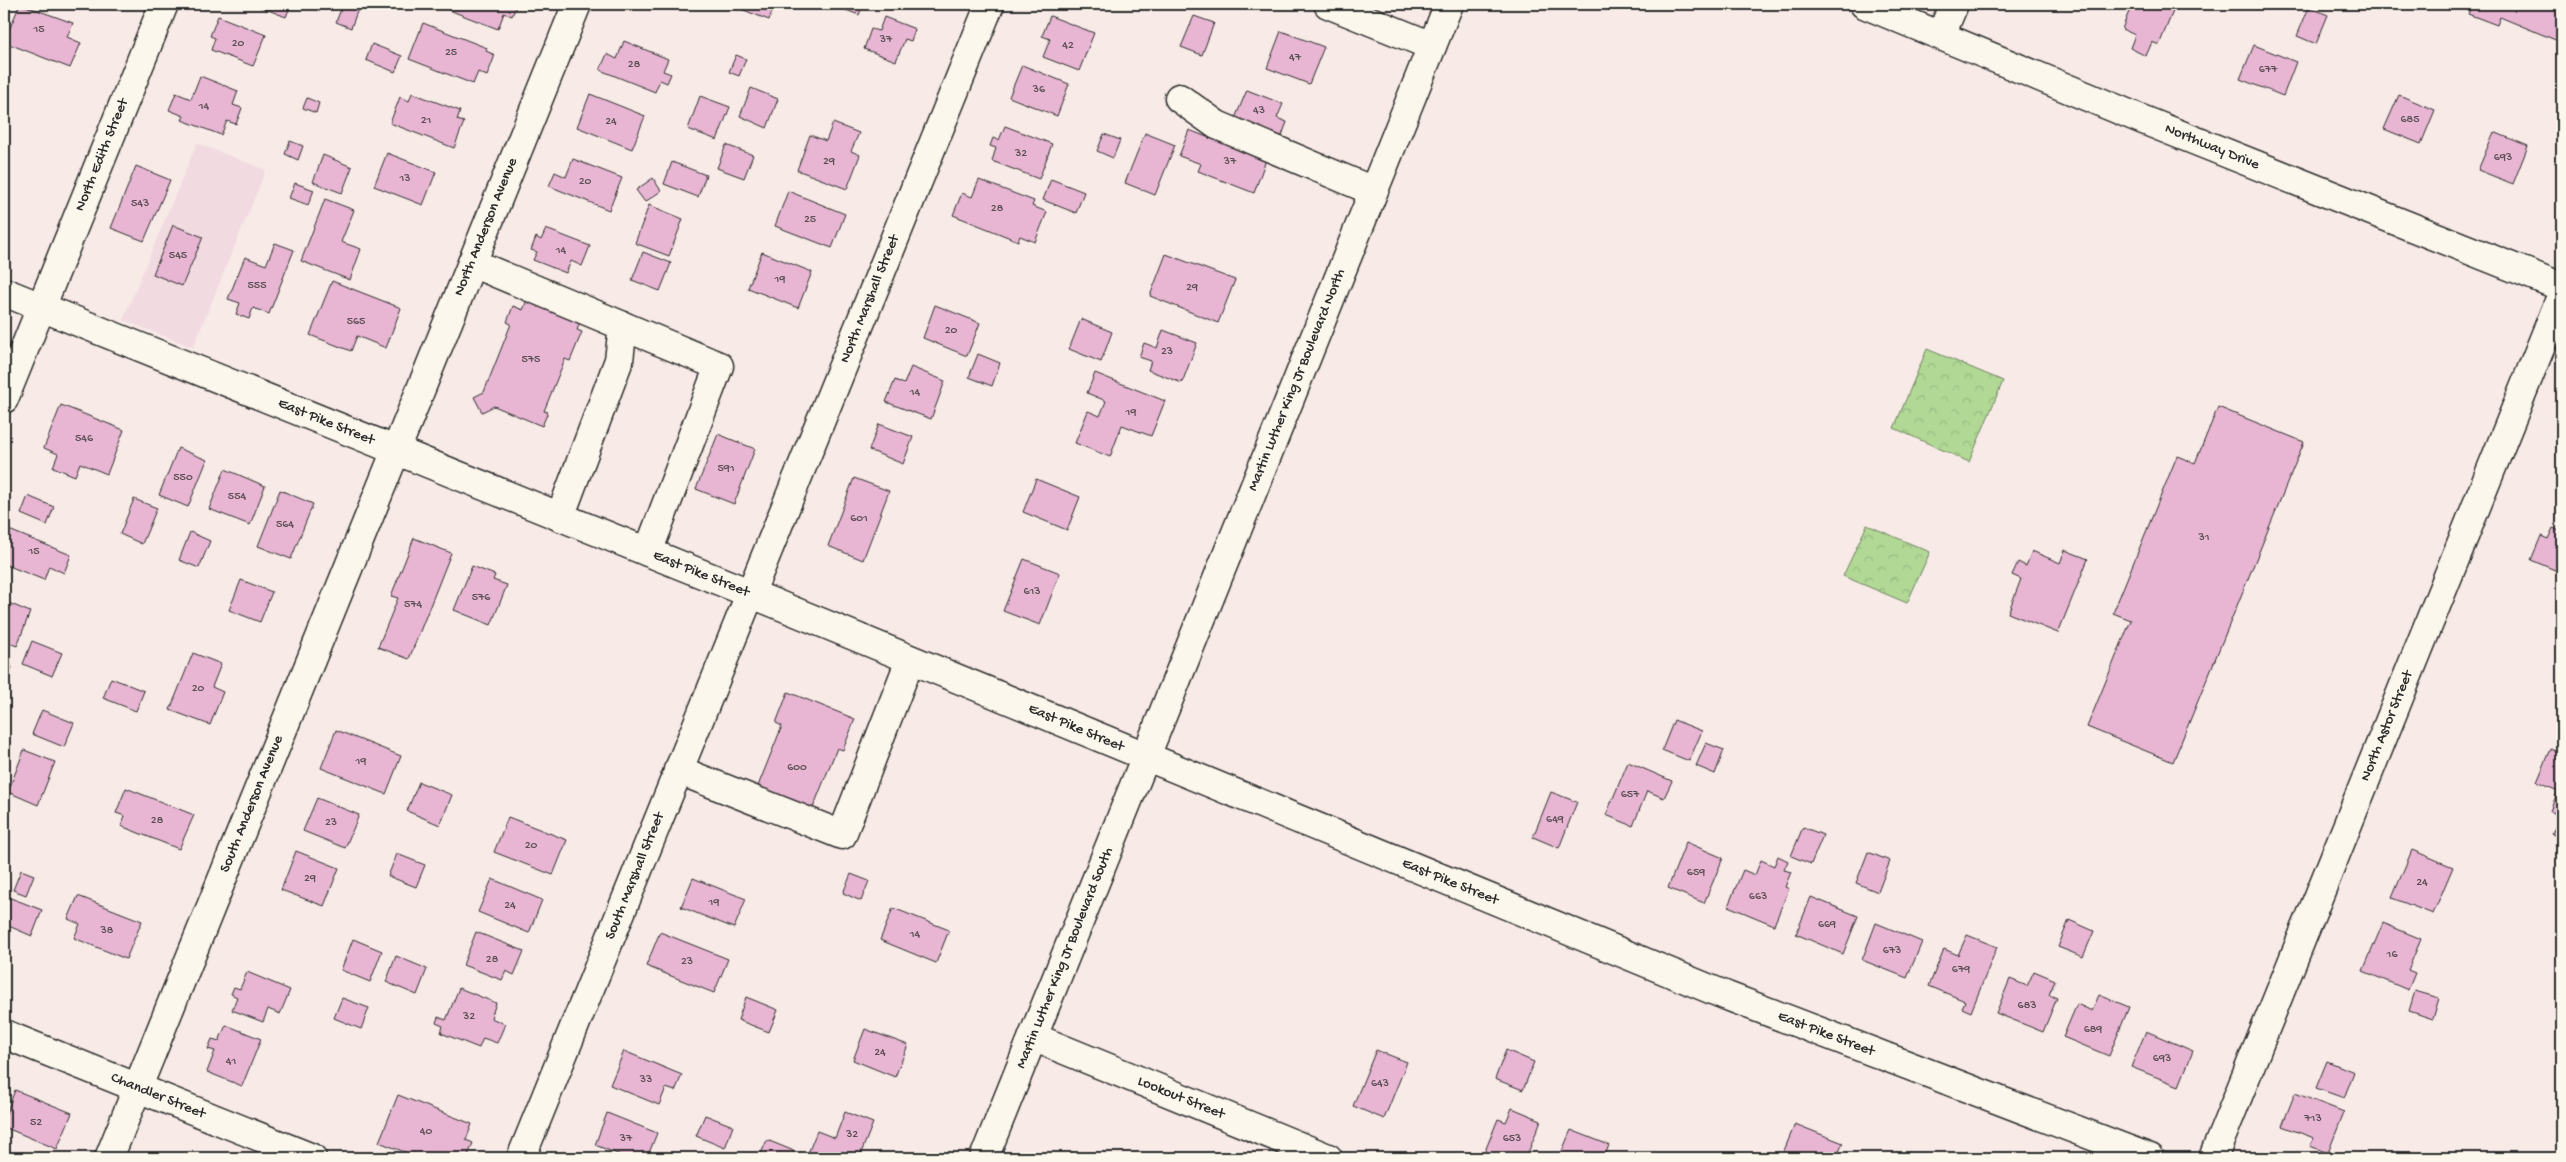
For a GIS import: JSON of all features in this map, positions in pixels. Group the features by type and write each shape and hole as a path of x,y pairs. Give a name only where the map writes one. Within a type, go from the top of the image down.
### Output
{"street":[{"name":"North Edith Street","path":"4,399 164,4"},
{"name":"North Anderson Avenue","path":"396,450 577,4"},
{"name":"North Marshall Street","path":"750,594 990,4"},
{"path":"1328,4 1432,46"},
{"name":"Martin Luther King Jr Boulevard North","path":"1145,757 1449,4"},
{"name":"Northway Drive","path":"1864,4 2151,122 2562,287"},
{"path":"1941,36 1954,4"},
{"path":"1179,98 1217,125 1373,192"},
{"path":"472,263 719,366 648,552"},
{"name":"East Pike Street","path":"4,292 648,552 1727,996 2150,1158"},
{"name":"North Astor Street","path":"2213,1158 2562,294"},
{"path":"560,517 619,360 623,326"},
{"name":"South Anderson Avenue","path":"109,1158 396,450"},
{"name":"South Marshall Street","path":"521,1158 750,594"},
{"path":"678,770 842,834 910,660"},
{"name":"Martin Luther King Jr Boulevard South","path":"984,1158 1145,757"},
{"name":"Chandler Street","path":"4,1034 312,1158"},
{"name":"Lookout Street","path":"1033,1037 1328,1158"}],"shaded area":[{"path":"197,143 266,170 193,347 123,320"}],"green space":[{"path":"1927,349 2003,381 1969,462 1894,428"},
{"path":"1867,525 1930,552 1907,603 1843,576"}],"building":[{"path":"20,4 73,23 67,37 81,43 70,68 4,42"},
{"path":"253,4 291,4 286,17"},
{"path":"343,4 358,9 351,28 336,22"},
{"path":"451,4 517,4 512,16 504,13 498,29 449,10"},
{"path":"743,4 775,4 769,20 741,9"},
{"path":"830,4 863,4 859,15"},
{"path":"2132,4 2176,4 2159,45 2152,42 2146,56 2130,48 2135,35 2122,29"},
{"path":"2468,4 2562,4 2562,31 2558,41 2500,17 2497,25 2468,14 2472,5"},
{"path":"2309,7 2328,15 2316,44 2297,36"},
{"path":"218,16 266,35 253,66 211,50 215,38 210,36"},
{"path":"1050,16 1094,33 1079,71 1043,57 1050,39 1042,36"},
{"path":"1194,16 1214,23 1202,55 1181,47"},
{"path":"884,17 915,29 911,41 905,39 896,61 864,49 871,29 879,31"},
{"path":"423,23 487,48 486,51 495,55 487,76 478,72 473,84 409,59"},
{"path":"1281,31 1324,47 1309,84 1267,68"},
{"path":"624,41 668,59 663,71 671,74 667,83 660,80 655,92 600,70 607,54 617,59"},
{"path":"372,44 402,56 395,72 366,60"},
{"path":"2254,45 2296,62 2283,96 2240,79"},
{"path":"736,55 746,59 739,76 729,72"},
{"path":"1022,65 1069,84 1057,116 1009,97"},
{"path":"200,76 238,91 233,105 242,108 236,124 227,121 221,135 182,120 184,116 169,110 176,93 191,99"},
{"path":"751,88 778,99 767,128 740,116"},
{"path":"1247,90 1283,104 1277,118 1287,122 1280,141 1233,123"},
{"path":"412,93 460,111 457,120 464,122 454,148 390,123 400,97 409,101"},
{"path":"590,94 645,116 632,149 577,127"},
{"path":"2399,95 2435,110 2421,144 2384,129"},
{"path":"700,96 730,107 717,140 688,129"},
{"path":"307,98 319,103 316,113 303,108"},
{"path":"833,123 859,133 851,151 860,155 847,189 797,170 810,135 826,141"},
{"path":"1005,126 1052,144 1039,179 992,161 996,148 990,146 993,138 999,140"},
{"path":"1189,130 1266,160 1254,193 1198,171 1201,164 1179,156"},
{"path":"2494,132 2528,146 2513,184 2478,170"},
{"path":"1145,133 1175,145 1155,195 1125,183"},
{"path":"1104,134 1120,140 1113,158 1097,151"},
{"path":"290,141 303,146 298,160 285,154"},
{"path":"726,145 753,155 744,178 717,168"},
{"path":"387,153 436,172 423,205 374,186"},
{"path":"323,155 352,167 342,193 313,182"},
{"path":"573,159 622,178 609,210 549,186 555,172 566,177"},
{"path":"672,162 706,175 698,197 664,184"},
{"path":"136,166 170,180 144,241 111,228"},
{"path":"653,178 661,191 645,202 636,190"},
{"path":"1051,179 1084,192 1076,213 1043,200"},
{"path":"979,180 1034,201 1032,206 1047,212 1035,242 1020,236 1018,241 953,215 962,193 972,197"},
{"path":"295,183 314,190 308,205 289,198"},
{"path":"788,191 845,214 832,248 775,226"},
{"path":"325,199 354,210 341,242 361,249 350,280 301,261"},
{"path":"649,205 683,219 669,256 635,243"},
{"path":"173,225 203,237 182,286 153,274"},
{"path":"546,229 590,246 582,266 571,261 566,273 533,260 537,252 531,250 536,237 541,240"},
{"path":"275,243 294,250 269,314 253,308 249,319 236,314 240,303 228,299 245,257 266,265"},
{"path":"643,252 671,263 660,291 632,280"},
{"path":"762,252 812,272 798,308 748,288"},
{"path":"1166,254 1235,280 1218,323 1150,296"},
{"path":"332,281 401,308 386,348 357,336 351,351 310,335"},
{"path":"529,295 582,316 577,330 582,332 570,361 565,359 544,411 548,412 542,426 494,406 482,412 474,397 484,392 511,324 507,322 513,306 523,310"},
{"path":"935,305 980,323 967,356 923,338"},
{"path":"1081,319 1112,332 1101,362 1069,349"},
{"path":"1163,330 1197,343 1182,383 1148,370 1151,361 1139,357 1144,343 1157,348"},
{"path":"978,354 1000,363 992,386 969,377"},
{"path":"911,367 945,381 931,419 886,402 895,380 904,384"},
{"path":"1095,373 1165,401 1151,436 1122,425 1110,457 1075,443 1088,411 1100,416 1106,401 1087,393"},
{"path":"61,405 124,430 107,474 80,463 75,476 53,467 58,454 44,448"},
{"path":"2218,407 2304,442 2173,762 2087,727 2131,620 2113,613 2177,456 2195,463"},
{"path":"879,424 913,437 903,464 869,450"},
{"path":"718,434 755,449 734,504 696,489"},
{"path":"178,448 207,460 188,507 159,495"},
{"path":"225,469 265,486 250,525 209,509"},
{"path":"854,478 889,491 863,560 828,546"},
{"path":"1036,479 1080,497 1067,530 1023,512"},
{"path":"280,490 313,504 291,559 258,546"},
{"path":"28,496 54,507 47,525 21,514"},
{"path":"134,499 157,508 142,544 120,534"},
{"path":"2553,528 2562,532 2562,573 2531,560 2541,536 2548,539"},
{"path":"9,530 71,555 64,573 49,566 44,580 4,564 4,543"},
{"path":"190,532 210,541 199,568 179,560"},
{"path":"414,538 451,553 409,659 378,647 398,598 391,596"},
{"path":"2065,550 2088,559 2058,633 2008,613 2021,579 2012,575 2018,562 2026,566 2032,551 2060,563"},
{"path":"1024,559 1060,573 1040,625 1003,611"},
{"path":"472,566 495,575 493,580 507,585 491,625 454,610"},
{"path":"241,580 272,592 260,622 229,610"},
{"path":"4,601 30,612 17,646 4,641"},
{"path":"32,641 62,653 52,676 23,664"},
{"path":"193,653 221,664 212,687 223,692 210,725 170,710"},
{"path":"4,664 12,667 4,687"},
{"path":"111,678 144,691 136,711 103,698"},
{"path":"788,692 855,719 843,750 837,748 813,808 758,786 782,726 776,723"},
{"path":"42,710 74,723 64,747 32,734"},
{"path":"1674,720 1702,731 1689,761 1662,750"},
{"path":"336,730 401,756 386,794 321,768"},
{"path":"1706,743 1724,750 1715,774 1696,766"},
{"path":"2551,749 2562,754 2562,838 2552,834 2560,816 2550,811 2558,791 2537,782"},
{"path":"24,750 55,762 38,805 8,792"},
{"path":"1628,762 1672,781 1664,798 1647,791 1633,826 1606,815"},
{"path":"419,782 452,795 440,825 407,811"},
{"path":"126,788 194,815 179,849 121,826 125,816 116,813"},
{"path":"1551,792 1577,802 1559,848 1533,837"},
{"path":"317,798 359,815 345,848 303,831"},
{"path":"508,817 567,840 553,875 494,852"},
{"path":"1803,827 1823,835 1811,864 1791,856"},
{"path":"1686,842 1723,858 1704,903 1668,888"},
{"path":"2412,850 2453,867 2433,914 2392,898"},
{"path":"296,851 339,868 324,906 281,890"},
{"path":"1868,852 1890,861 1878,892 1856,883"},
{"path":"397,854 425,865 416,887 388,876"},
{"path":"1778,856 1788,861 1784,870 1791,872 1785,887 1789,889 1774,925 1728,906 1743,870 1755,875 1761,860 1774,866"},
{"path":"21,870 34,875 26,895 13,890"},
{"path":"851,874 869,881 861,901 843,893"},
{"path":"693,878 746,899 734,928 681,907"},
{"path":"492,879 542,900 529,933 478,912"},
{"path":"78,896 142,921 126,959 74,938 80,924 68,919"},
{"path":"8,897 42,910 32,936 4,924 4,908"},
{"path":"1811,897 1858,916 1843,954 1796,934"},
{"path":"893,908 949,930 936,963 880,940"},
{"path":"2069,920 2094,931 2083,957 2058,947"},
{"path":"1876,923 1922,942 1907,978 1862,960"},
{"path":"2383,923 2421,939 2408,970 2415,973 2408,990 2363,971"},
{"path":"476,932 524,951 514,975 506,971 502,980 463,965"},
{"path":"660,932 728,959 714,993 646,966"},
{"path":"1967,935 1997,947 1971,1012 1962,1008 1965,1001 1929,986 1944,949 1958,955"},
{"path":"353,939 382,951 370,982 341,970"},
{"path":"396,956 427,969 417,995 386,982"},
{"path":"2034,971 2055,980 2049,995 2057,998 2043,1032 1996,1013 2010,979 2027,986"},
{"path":"247,972 290,990 280,1014 268,1009 263,1022 232,1010 237,997 231,994 234,987 240,989"},
{"path":"459,988 496,1003 491,1018 505,1024 497,1043 483,1038 479,1048 441,1033 443,1026 436,1023 438,1017 446,1020"},
{"path":"2415,991 2439,998 2433,1019 2409,1011"},
{"path":"2099,995 2129,1007 2109,1056 2063,1037 2077,1004 2092,1011"},
{"path":"746,997 778,1010 769,1032 738,1020"},
{"path":"342,998 369,1008 361,1029 334,1018"},
{"path":"226,1025 261,1039 242,1086 207,1072 215,1051 208,1049 212,1039 219,1041"},
{"path":"865,1029 908,1045 895,1077 853,1060"},
{"path":"2146,1031 2193,1051 2179,1086 2131,1067"},
{"path":"1376,1050 1407,1062 1384,1119 1353,1106"},
{"path":"1506,1050 1534,1062 1523,1090 1495,1079"},
{"path":"624,1051 682,1075 675,1091 666,1088 659,1105 610,1085"},
{"path":"2327,1061 2354,1072 2344,1098 2316,1088"},
{"path":"15,1090 72,1113 57,1149 4,1127 4,1119"},
{"path":"2295,1093 2344,1112 2328,1153 2310,1146 2314,1138 2282,1126"},
{"path":"398,1095 472,1124 466,1140 473,1143 467,1158 420,1158 379,1142"},
{"path":"1512,1108 1541,1120 1526,1158 1483,1156 1498,1119 1506,1122"},
{"path":"845,1112 873,1123 859,1158 806,1158 817,1131 835,1138"},
{"path":"607,1113 657,1133 647,1158 628,1158 595,1145"},
{"path":"705,1115 733,1126 725,1148 696,1136"},
{"path":"1795,1124 1843,1143 1836,1158 1781,1158"},
{"path":"1571,1130 1609,1145 1604,1158 1559,1158"},
{"path":"767,1140 794,1151 791,1158 759,1158"}]}
